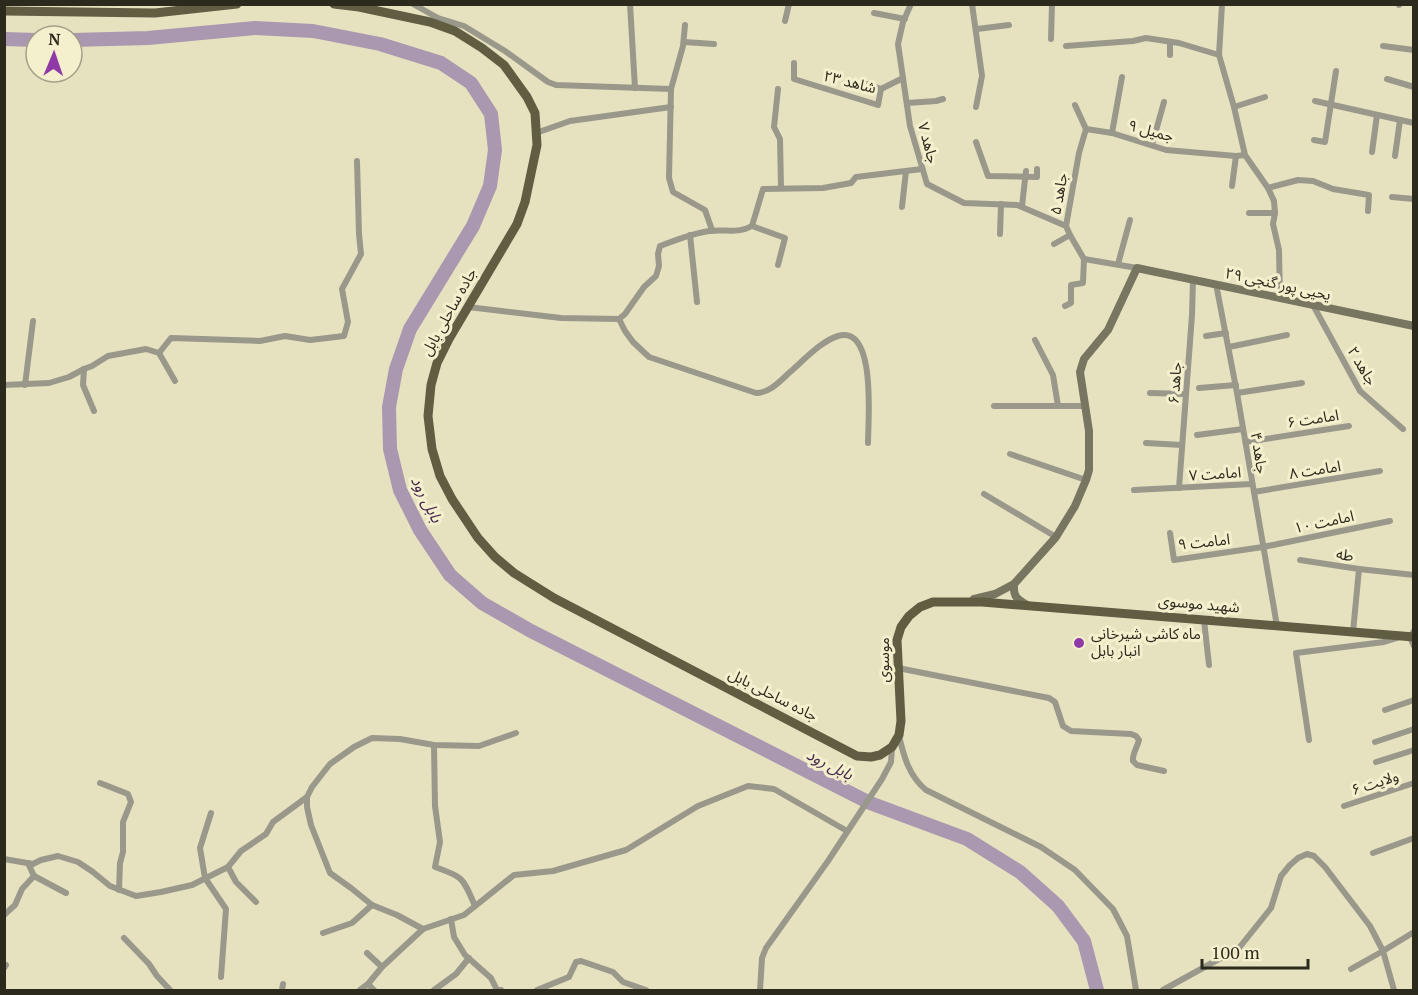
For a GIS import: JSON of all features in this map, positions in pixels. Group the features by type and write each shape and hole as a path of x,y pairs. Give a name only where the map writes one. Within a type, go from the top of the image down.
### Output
{"main road":[{"path":"4,11 154,13 237,4"},
{"name":"جاده ساحلی بابل","path":"334,4 364,6 430,22 455,31 504,65 527,97 535,113 537,145 525,202 517,224 449,339 437,363 430,385 429,427 432,449 440,476 478,538 514,573 554,598 857,756 875,756 892,747"},
{"path":"960,602 995,594 1014,584 1056,537 1075,506 1089,470 1089,431 1080,372 1084,359 1108,330 1137,268"},
{"name":"یحیی پور گنجی ۲۹","path":"1137,268 1413,326"},
{"path":"1014,584 1017,599 1027,606"},
{"name":"موسوی","path":"892,747 899,735 901,721 897,640 901,627 909,616 926,604 982,602"},
{"name":"شهید موسوی","path":"982,602 1410,635"}],"street":[{"path":"413,4 438,18 464,26 556,86 671,89"},
{"path":"630,4 635,88"},
{"path":"785,21 789,4"},
{"path":"874,13 905,19 911,4"},
{"path":"972,4 982,76 976,107"},
{"path":"1051,39 1052,4"},
{"path":"1222,4 1219,55 1245,155 1269,188 1274,201 1273,224 1279,250 1280,298"},
{"name":"جاهد ۷","path":"905,19 898,44 910,126 927,184 964,203 1022,206 1066,226"},
{"path":"685,25 684,42 671,89 669,178 673,192 705,210 712,230"},
{"path":"977,29 1009,25"},
{"path":"1066,46 1146,38 1219,55"},
{"path":"684,42 714,44"},
{"path":"1170,42 1170,55"},
{"path":"1383,46 1413,50"},
{"name":"شاهد ۲۳","path":"794,63 794,79 878,105 881,89 903,78"},
{"path":"1314,140 1325,142 1336,70"},
{"path":"1112,133 1122,77"},
{"path":"1387,79 1413,87"},
{"path":"867,84 881,89"},
{"path":"778,89 774,127 780,139 781,188"},
{"path":"1234,107 1265,97"},
{"path":"907,103 943,99"},
{"path":"1315,101 1413,123"},
{"path":"1152,144 1164,102"},
{"path":"1075,105 1086,129"},
{"path":"536,133 570,121 671,107"},
{"path":"1372,152 1377,115"},
{"path":"1395,156 1400,120"},
{"name":"جمیل ۹","path":"1086,129 1112,133 1166,150 1245,155"},
{"name":"جاهد ۵","path":"1084,259 1066,226 1079,153 1086,129"},
{"path":"976,142 988,176 1026,174 1037,177 1037,169"},
{"path":"1232,186 1236,156"},
{"path":"159,353 171,338 260,341 285,336 310,340 344,336 348,321 342,289 361,254 357,161"},
{"path":"468,307 561,318 619,319 644,287 656,276 659,266 657,254 660,246 712,230 745,231 752,226 763,189 823,188 851,183 856,177 922,169"},
{"path":"902,207 906,171"},
{"path":"1022,206 1026,174"},
{"path":"1269,188 1298,180 1369,195 1368,211"},
{"path":"1392,197 1413,200"},
{"path":"1000,204 1000,234"},
{"path":"1249,213 1275,213"},
{"path":"1118,264 1130,220"},
{"path":"752,226 785,238 778,265"},
{"path":"1054,244 1070,235"},
{"path":"690,236 697,302"},
{"path":"1065,306 1071,303 1071,285 1083,283 1084,259 1137,268"},
{"name":"جاهد ۶","path":"1179,488 1193,279"},
{"name":"جاهد ۴","path":"1216,284 1244,429 1277,626"},
{"name":"جاهد ۲","path":"1313,305 1360,392 1404,429"},
{"path":"619,319 633,342 649,357 756,393 762,393 776,384 832,339 842,335 853,338 862,349 868,375 868,443"},
{"path":"25,385 33,321"},
{"path":"1206,336 1226,333"},
{"path":"1228,347 1287,335"},
{"path":"1035,340 1053,375 1058,406"},
{"path":"4,385 49,383 69,377 108,356 146,349 159,353 176,381"},
{"path":"84,369 83,385 94,411"},
{"path":"1237,393 1302,383"},
{"path":"1199,388 1236,385"},
{"path":"1150,393 1186,394"},
{"path":"994,406 1085,406"},
{"name":"امامت ۶","path":"1246,442 1348,426"},
{"path":"1197,435 1244,429"},
{"path":"1146,443 1182,445"},
{"path":"1011,454 1086,480"},
{"name":"امامت ۸","path":"1254,492 1380,471"},
{"name":"امامت ۷","path":"1134,490 1252,484"},
{"path":"984,494 1056,537"},
{"name":"امامت ۱۰","path":"1263,547 1390,521"},
{"name":"امامت ۹","path":"1170,532 1174,560 1263,547"},
{"name":"طه","path":"1300,560 1359,569 1353,632"},
{"path":"1359,569 1413,575"},
{"path":"1204,620 1209,664"},
{"path":"1309,740 1296,653 1384,642 1410,635 1413,646"},
{"path":"898,668 1049,698 1055,702 1063,726 1071,731 1136,736 1139,741 1132,756 1133,761 1137,765 1164,771"},
{"path":"1385,710 1413,700"},
{"path":"1375,742 1413,729"},
{"path":"4,859 33,864 58,856 78,862 110,886 136,896 192,885 228,867 241,851 266,834 273,822 307,796 330,764 354,747 372,738 400,739 434,745 479,746 516,733"},
{"path":"899,735 907,765 919,784 926,790 1041,848 1075,870 1113,909 1127,936 1136,990"},
{"path":"434,745 435,806 440,842 435,867 454,874 465,882 475,906"},
{"path":"760,990 762,958 766,948 828,861 882,779 889,767 892,747"},
{"path":"1376,762 1413,750"},
{"path":"100,783 128,794 131,802 123,822 119,890"},
{"name":"ولایت ۶","path":"1344,806 1413,783"},
{"path":"360,990 423,929 464,915 514,875 553,871 626,850 698,806 748,786 774,789 847,831"},
{"path":"307,796 311,825 330,873 372,905 398,915 423,929"},
{"path":"211,813 200,848 205,878 226,909 221,976"},
{"path":"1373,853 1413,838"},
{"path":"1163,990 1239,948 1270,908 1281,876 1298,858 1307,854 1314,856 1324,867 1370,926 1383,951 1394,990"},
{"path":"28,863 34,876 66,893"},
{"path":"228,867 236,882 256,902"},
{"path":"4,915 15,905 22,889 34,876"},
{"path":"323,933 352,923 372,905"},
{"path":"451,919 454,937 465,956 491,978 497,990 501,990"},
{"path":"1351,969 1413,932"},
{"path":"124,938 170,990"},
{"path":"367,953 382,967"},
{"path":"434,990 456,974 469,958"},
{"path":"537,990 569,978 576,962 581,961 613,972 623,982 646,990"},
{"path":"368,984 374,990"}],"waterway":[{"name":"بابل رود","path":"84,40 148,38 255,28 313,31 380,44 441,63 471,83 491,114 495,150 490,186 473,226 410,329 396,369 389,407 390,449 400,490 420,530 450,575 482,603 531,631 870,803 967,839 1020,872 1058,906 1084,941 1097,990"},
{"name":"بابل رود","path":"4,39 24,40"}],"place":[{"name":"ماه کاشی شیرخانی انبار بابل","path":"1079,643"}]}
